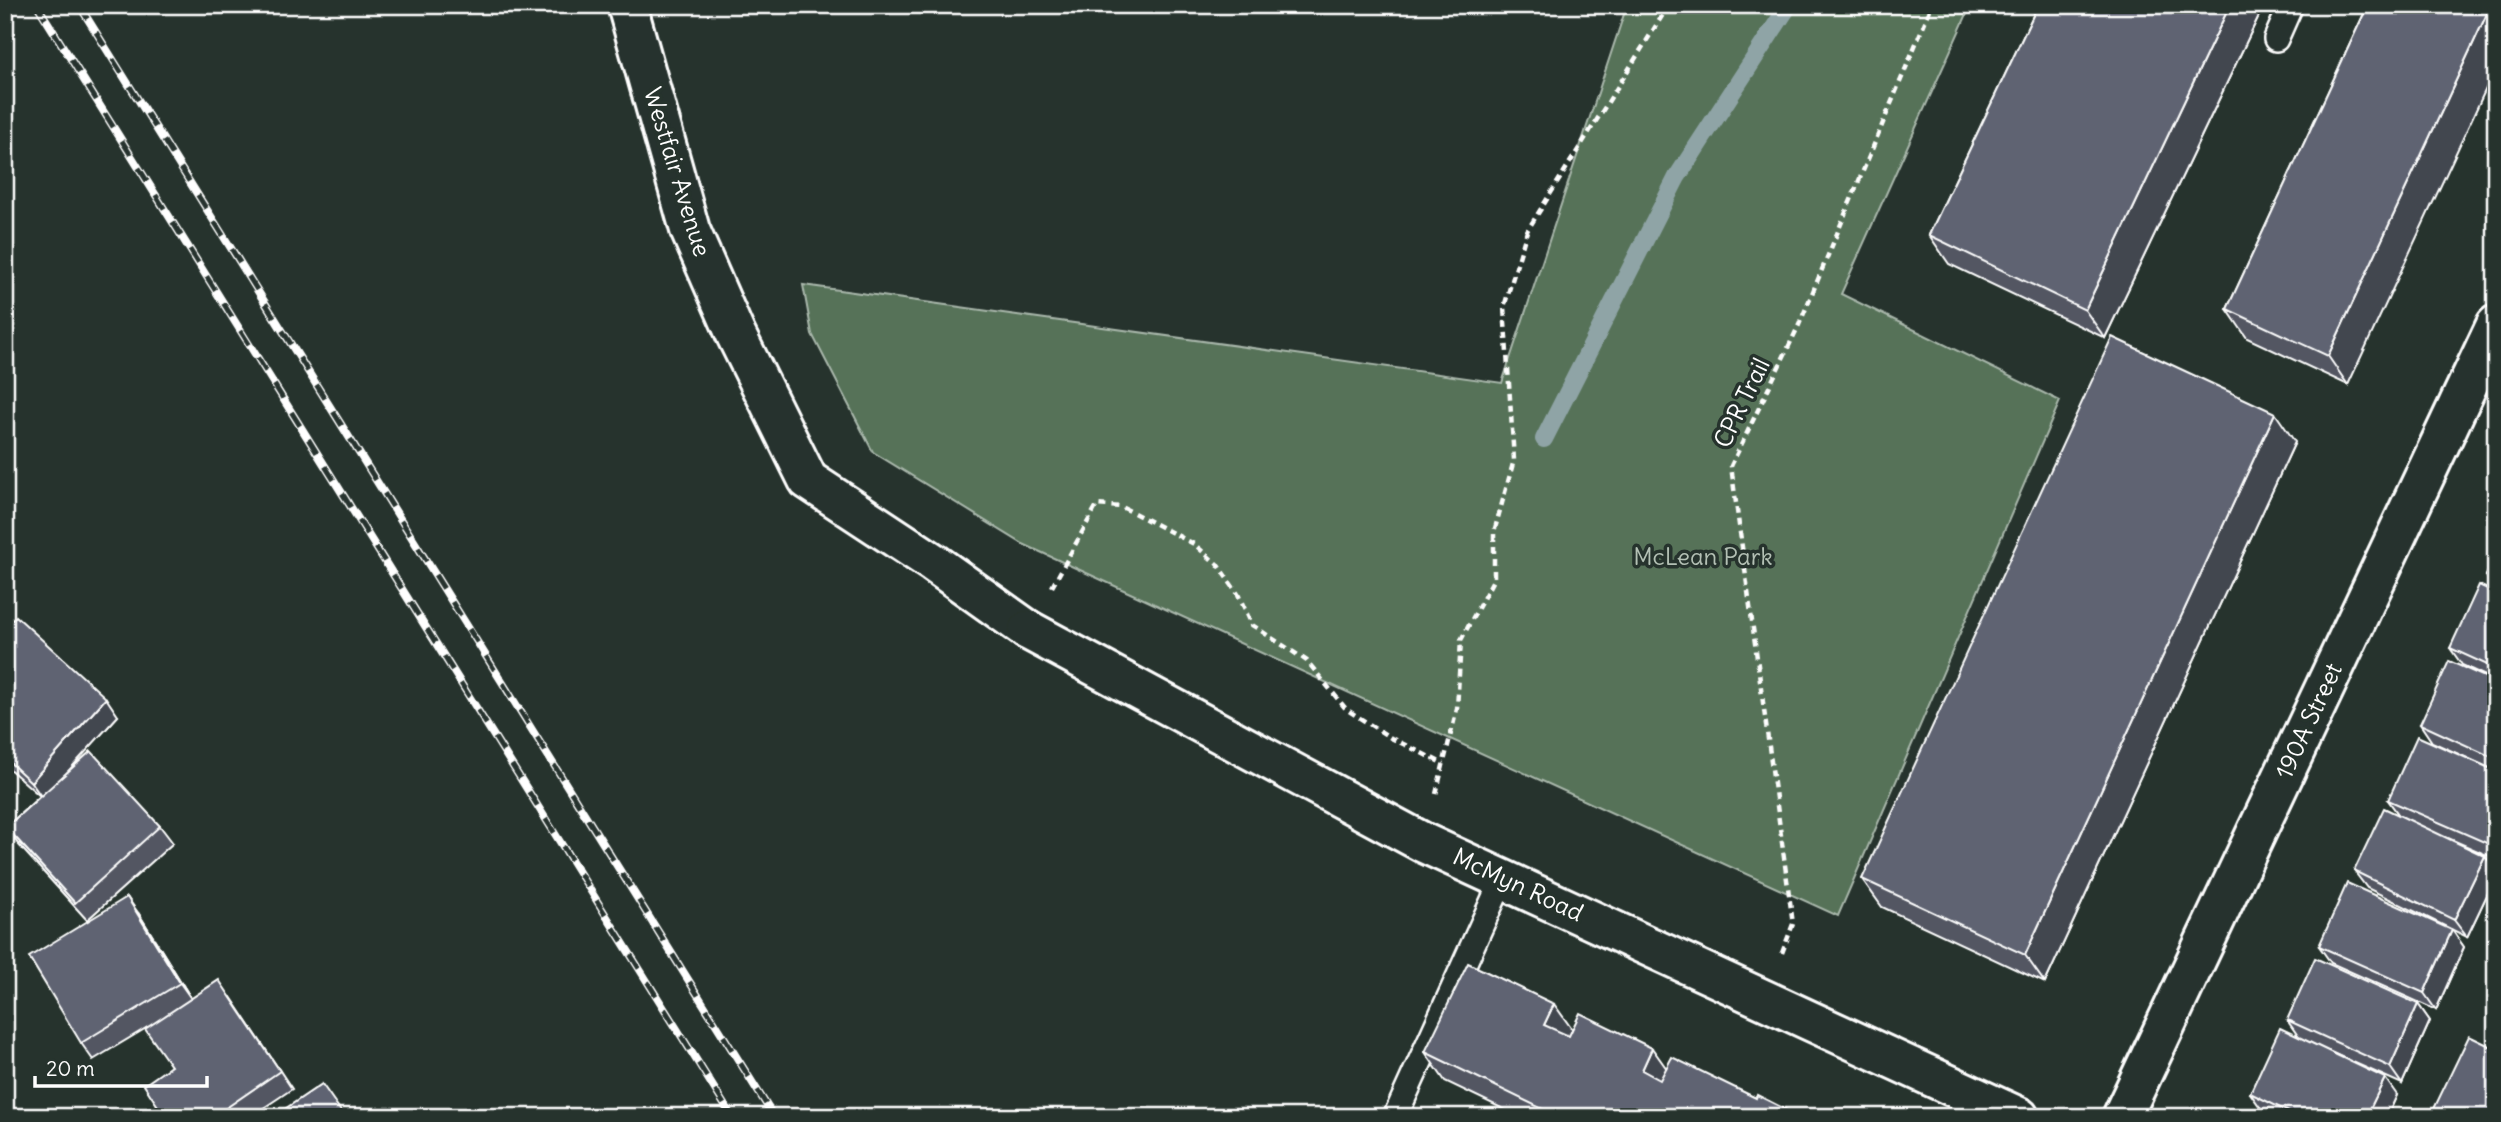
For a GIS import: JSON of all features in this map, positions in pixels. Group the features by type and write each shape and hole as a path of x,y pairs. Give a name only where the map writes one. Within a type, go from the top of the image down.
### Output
{"street":[{"name":"Westfair Avenue","path":"627,5 691,230 736,335 808,481 934,563 1028,630"},
{"name":"190A Street","path":"2122,1117 2496,326"},
{"name":"McMyn Road","path":"1028,630 1424,843 2008,1114"}],"lane":[{"path":"2276,39 2291,5"},
{"path":"1395,1117 1503,878"}],"path":[{"path":"1424,843 1457,709 1461,640 1494,578 1494,532 1514,460 1504,307 1527,231 1669,5"},
{"name":"CPR Trail","path":"1778,964 1793,924 1731,466 1799,326 1932,5"},
{"path":"1028,630 1097,505 1122,507 1194,544 1217,564 1238,594 1252,625 1307,661 1346,709 1391,738 1444,764"}],"green space":[{"name":"McLean Park","path":"1627,5 1971,5 1841,294 2060,401 1838,916 1023,544 873,452 812,334 803,285 1502,383"}],"building":[{"path":"2038,5 2230,5 2085,310 1929,235"},
{"path":"2368,5 2491,5 2328,356 2227,309"},
{"path":"2112,337 2275,413 2025,955 1862,879"},
{"path":"2496,554 2496,581 2486,576"},
{"path":"2479,585 2496,593 2496,669 2450,648"},
{"path":"16,616 106,698 31,782 5,758 5,628"},
{"path":"2449,661 2496,682 2496,759 2420,724"},
{"path":"2417,736 2496,771 2496,835 2491,845 2388,800"},
{"path":"91,751 160,826 75,903 6,827"},
{"path":"2384,808 2485,856 2454,920 2354,871"},
{"path":"2347,883 2452,930 2424,993 2319,946"},
{"path":"127,897 180,983 81,1043 29,957"},
{"path":"2315,958 2418,1004 2390,1067 2287,1020"},
{"path":"1468,963 1554,1004 1544,1025 1569,1036 1580,1013 1652,1048 1642,1070 1660,1080 1672,1057 1801,1117 1559,1117 1425,1052"},
{"path":"219,980 280,1071 213,1117 165,1117 144,1085 171,1066 145,1029"},
{"path":"2280,1028 2385,1078 2366,1117 2299,1117 2250,1093"},
{"path":"2469,1036 2496,1049 2496,1117 2430,1117"},
{"path":"322,1084 345,1117 273,1117"}],"waterway":[{"path":"1544,439 1677,177 1789,5"}],"railway":[{"path":"37,5 732,1117"},
{"path":"79,5 774,1117"}]}
